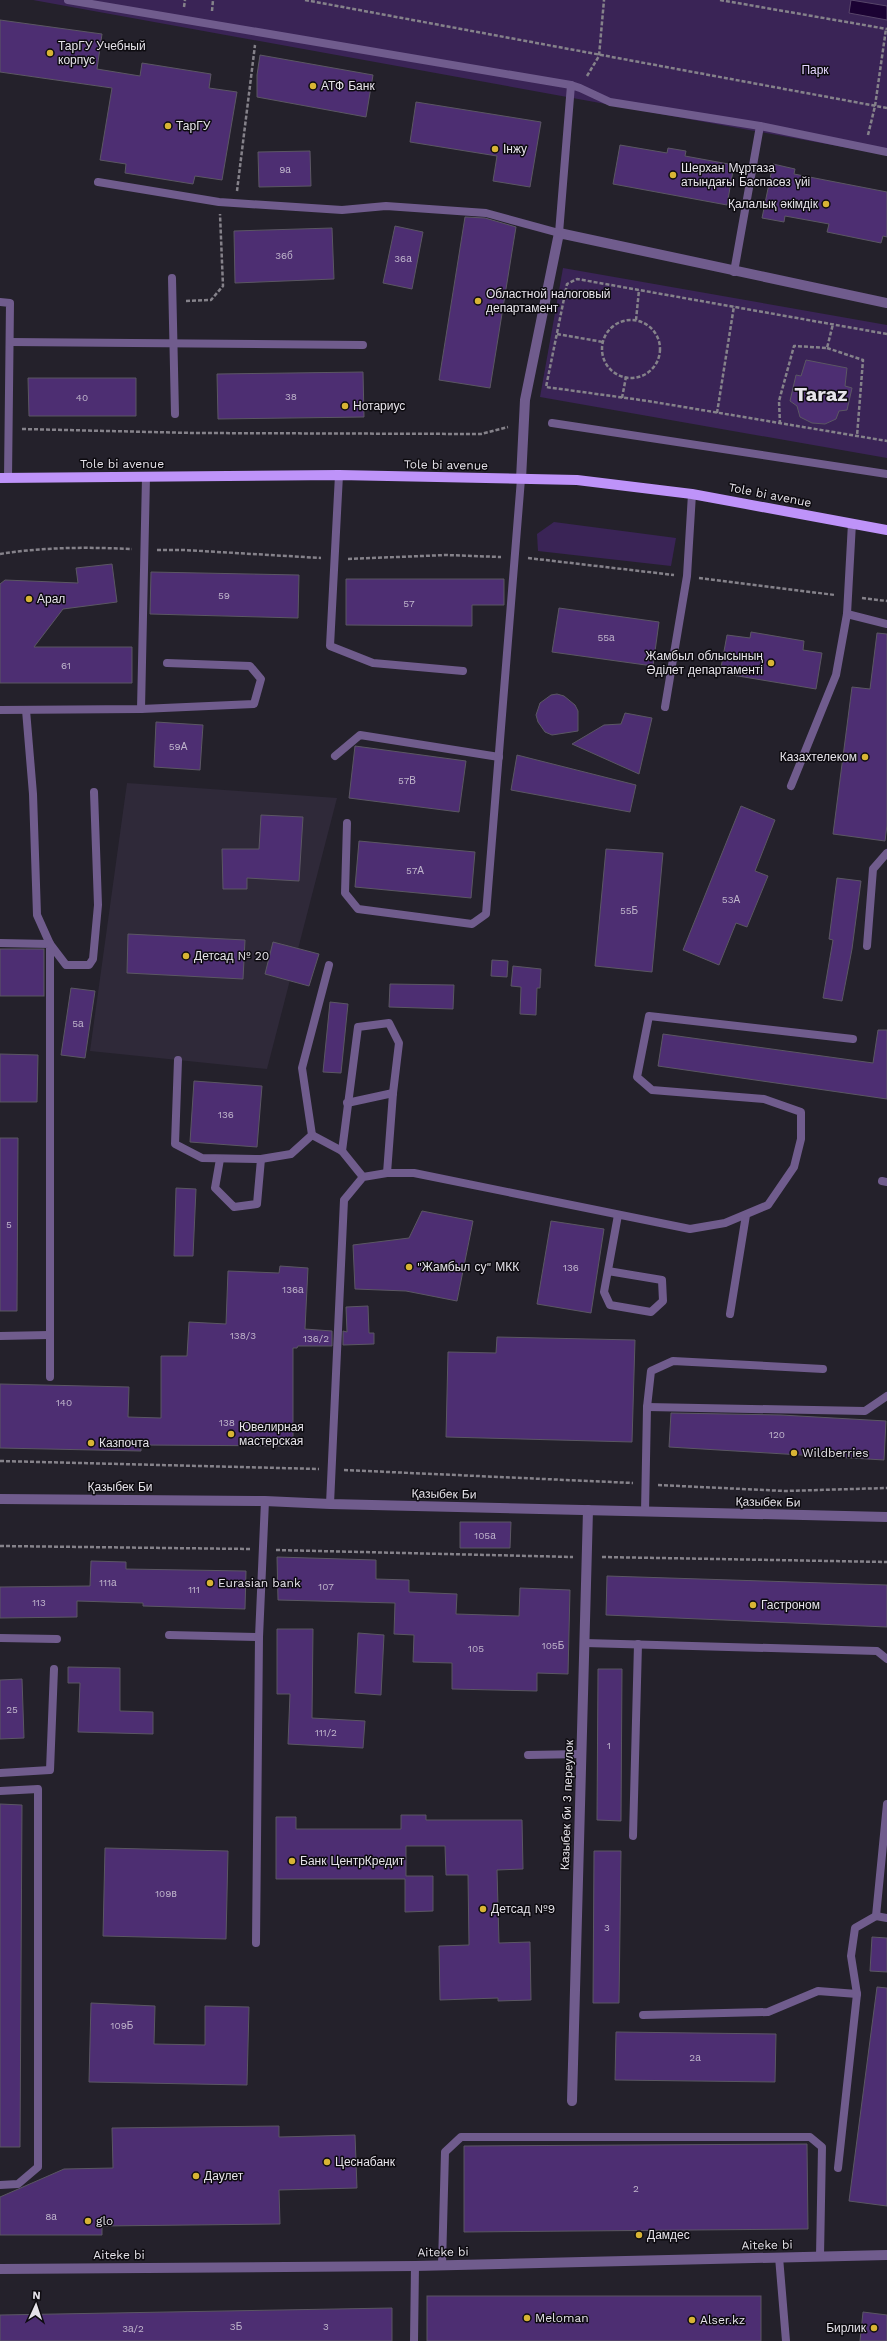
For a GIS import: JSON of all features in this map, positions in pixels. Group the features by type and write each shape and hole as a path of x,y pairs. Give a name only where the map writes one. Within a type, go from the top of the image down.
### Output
{"main road":[{"name":"Tole bi avenue","path":"4,478 339,475 577,480 692,494 887,530"}],"street":[{"path":"521,480 526,408 525,400 559,233 734,272 887,303"},
{"name":"Қазыбек Би","path":"0,1499 265,1501 330,1504 887,1517"},
{"name":"Казыбек би 3 переулок","path":"572,2101 588,1557 588,1510"},
{"name":"Aiteke bi","path":"0,2269 415,2266 887,2255"}],"lane":[{"path":"68,0 257,31 571,86 580,88 610,102 760,126 887,152"},
{"path":"98,182 219,202 342,210 386,206 486,213 559,233 571,86"},
{"path":"734,272 760,126"},
{"path":"172,278 175,414"},
{"path":"0,302 10,303 10,342 4,478"},
{"path":"10,342 173,342 363,345"},
{"path":"552,423 887,474"},
{"path":"339,475 336,559 330,646 372,663 463,671"},
{"path":"141,709 146,477"},
{"path":"347,822 345,893 358,909 472,924 486,914 521,480"},
{"path":"665,707 687,576 692,494"},
{"path":"791,786 836,675 847,614 852,523"},
{"path":"847,614 887,624"},
{"path":"0,710 141,709 254,704 261,679 250,666 167,663"},
{"path":"26,710 33,794 38,915 50,944 66,965 89,965 93,959 98,905 94,792"},
{"path":"335,756 360,735 499,757"},
{"path":"867,946 873,869 887,853"},
{"path":"0,943 50,944"},
{"path":"50,944 50,1377"},
{"path":"312,1135 302,1068 329,965"},
{"path":"330,1504 344,1200 363,1177 387,1173 414,1173 690,1229 725,1223 768,1205 794,1167 801,1140 801,1112 764,1099 652,1090 636,1077 649,1016 853,1039"},
{"path":"342,1151 358,1027 389,1023 399,1043 393,1093 387,1173"},
{"path":"178,1060 175,1144 202,1158 261,1159 291,1154 312,1135"},
{"path":"347,1103 393,1093"},
{"path":"312,1135 342,1151 363,1177"},
{"path":"220,1158 215,1188 234,1206 257,1204 261,1159"},
{"path":"730,1314 746,1214"},
{"path":"608,1271 662,1280 662,1301 651,1312 610,1305 604,1292 618,1215"},
{"path":"0,1336 49,1335"},
{"path":"645,1512 647,1407 651,1371 673,1361 823,1369"},
{"path":"647,1407 864,1411 887,1396"},
{"path":"256,1943 259,1637 265,1501"},
{"path":"169,1634 259,1637"},
{"path":"0,1638 57,1639"},
{"path":"585,1643 877,1650 887,1659"},
{"path":"633,1836 638,1644"},
{"path":"0,1773 50,1770 54,1669"},
{"path":"528,1755 582,1754"},
{"path":"0,1791 38,1790 38,2167 18,2184 0,2185"},
{"path":"876,1916 887,1804"},
{"path":"838,2168 857,1994 851,1956 855,1928 876,1916 887,1918"},
{"path":"643,2015 768,2012 818,1991 857,1994"},
{"path":"442,2265 445,2152 462,2137 810,2138 822,2147 820,2256"},
{"path":"779,2258 786,2341"},
{"path":"414,2341 415,2266"}],"path":[{"path":"305,0 599,56 887,108"},
{"path":"580,88 599,56 604,0"},
{"path":"720,0 886,29 875,106 865,148"},
{"path":"236,202 257,31"},
{"path":"172,302 211,300 223,286 219,202"},
{"path":"14,429 181,433 481,434 507,428 546,387 567,284 577,279 887,334"},
{"path":"636,320 638,290"},
{"path":"717,413 734,306"},
{"path":"636,320 649,325 656,333 660,341 658,361 652,369 635,378 626,377 609,368 604,360 603,342 613,326 621,321 636,320"},
{"path":"827,348 833,324"},
{"path":"557,334 603,342"},
{"path":"780,424 779,401 794,346 827,348 863,360 857,436"},
{"path":"622,398 626,377"},
{"path":"546,387 717,413 887,442"},
{"path":"0,554 24,550 97,548 184,550 336,559 446,555 515,557 687,576 887,601"},
{"path":"0,1461 327,1469"},
{"path":"343,1470 635,1483"},
{"path":"651,1484 785,1490 887,1488"},
{"path":"0,1546 887,1562"}],"shaded area":[{"path":"851,0 887,6 887,20 849,13"},
{"path":"127,783 337,798 267,1069 90,1051"}],"green space":[{"name":"Парк","path":"33,0 887,0 887,155"},
{"path":"563,268 887,325 887,458 540,397"},
{"path":"554,522 676,538 671,566 538,551 537,534"}],"building":[{"name":"ТарГУ","path":"0,20 102,34 97,69 140,76 142,63 211,74 209,88 237,92 222,180 195,176 193,184 125,173 126,164 100,160 112,88 0,72"},
{"name":"АТФ Банк","path":"260,55 373,75 366,117 257,97 257,75"},
{"name":"Інжу","path":"416,102 541,122 530,187 493,181 497,156 410,142"},
{"name":"Шерхан Мұртаза атындағы Баспасөз үйі","path":"620,145 667,153 668,148 686,151 685,156 734,165 727,205 613,184"},
{"path":"310,151 311,186 259,187 258,152"},
{"name":"Қалалық әкімдік","path":"773,164 795,169 794,174 887,192 887,237 883,236 881,243 827,232 829,224 785,216 784,222 762,218"},
{"name":"Областной налоговый департамент","path":"465,217 485,218 516,227 490,388 439,380"},
{"path":"395,226 423,232 412,289 383,283"},
{"path":"332,228 334,279 235,283 234,231"},
{"path":"806,360 847,368 845,386 852,388 847,410 839,411 836,419 825,424 812,423 800,417 797,406 790,401 796,375 801,376"},
{"path":"363,372 364,417 218,419 217,374"},
{"path":"28,378 136,378 136,416 29,416"},
{"path":"112,564 117,602 63,609 34,647 132,647 132,683 0,683 0,584 5,580 78,583 76,568"},
{"path":"151,572 299,575 298,618 150,614"},
{"path":"346,579 504,579 504,605 472,605 472,626 346,625"},
{"path":"559,608 659,622 653,666 552,652"},
{"name":"Жамбыл облысының Әділет департаменті","path":"751,632 804,641 803,650 822,653 816,689 720,673 727,635 750,638"},
{"name":"Казахтелеком","path":"877,633 887,634 887,825 885,841 833,834 852,687 870,689"},
{"path":"557,694 564,696 575,705 578,711 578,731 552,735 545,732 538,722 536,715 540,703 551,695"},
{"path":"625,713 652,718 639,774 572,744 604,725 621,724"},
{"path":"156,722 203,725 200,770 154,767"},
{"path":"355,746 466,761 459,812 349,798"},
{"path":"517,755 636,785 630,812 511,790"},
{"path":"741,806 775,820 755,871 768,876 747,927 736,923 719,965 683,950"},
{"path":"261,815 303,817 299,881 247,878 247,889 223,889 222,849 259,849"},
{"path":"359,841 475,852 471,898 355,887"},
{"path":"606,849 663,853 652,972 595,966"},
{"path":"837,878 861,881 852,949 842,1001 823,998 833,940 829,939"},
{"name":"Детсад № 20","path":"128,934 245,940 243,979 127,973"},
{"path":"273,942 319,954 309,986 265,974"},
{"path":"0,949 44,949 44,996 0,996"},
{"path":"492,960 508,961 507,977 491,976"},
{"path":"513,966 541,969 540,988 537,988 536,1015 520,1014 521,987 511,986"},
{"path":"390,984 454,985 453,1009 389,1007"},
{"path":"71,988 95,991 85,1058 61,1055"},
{"path":"330,1002 348,1004 341,1073 323,1072"},
{"path":"878,1030 887,1030 887,1099 658,1066 663,1034 873,1063"},
{"path":"0,1054 38,1055 37,1102 0,1102"},
{"path":"194,1081 262,1086 257,1147 190,1142"},
{"path":"0,1138 18,1138 17,1311 0,1311"},
{"path":"176,1188 196,1189 193,1256 174,1256"},
{"name":"\"Жамбыл су\" МКК","path":"422,1211 473,1221 457,1301 406,1291 355,1289 353,1245 409,1238"},
{"path":"551,1221 604,1229 591,1313 537,1304"},
{"path":"280,1266 308,1268 305,1329 332,1331 332,1346 298,1346 297,1348 293,1348 293,1446 141,1445 141,1451 0,1448 0,1384 129,1387 128,1417 161,1418 161,1356 187,1356 189,1322 226,1324 228,1271 279,1273"},
{"path":"368,1306 369,1333 374,1333 374,1344 343,1345 343,1331 347,1332 346,1307"},
{"path":"497,1337 635,1340 632,1442 446,1437 448,1352 496,1353"},
{"path":"671,1413 781,1415 886,1421 884,1460 669,1447"},
{"path":"460,1522 511,1522 510,1548 460,1548"},
{"path":"277,1557 376,1560 376,1579 409,1580 409,1592 457,1594 456,1614 519,1616 520,1588 570,1590 568,1674 537,1673 537,1691 452,1689 452,1663 413,1662 414,1635 394,1634 395,1603 278,1600"},
{"path":"91,1561 126,1562 126,1569 246,1571 245,1609 143,1606 143,1603 77,1601 77,1617 0,1618 0,1587 90,1586"},
{"path":"607,1576 887,1585 887,1627 606,1615"},
{"path":"277,1629 313,1629 312,1718 365,1721 363,1748 288,1744 290,1694 277,1694"},
{"path":"358,1633 384,1635 381,1695 355,1693"},
{"path":"68,1667 120,1668 120,1711 153,1712 153,1734 78,1732 80,1683 68,1683"},
{"path":"598,1669 622,1669 621,1821 597,1820"},
{"path":"22,1679 24,1738 0,1739 0,1680"},
{"path":"0,1804 22,1805 20,2147 0,2147"},
{"path":"401,1815 426,1815 426,1820 522,1820 523,1869 497,1870 499,1943 530,1942 531,2000 498,2001 498,1998 440,2000 439,1946 469,1945 468,1875 446,1875 445,1846 406,1846 406,1876 433,1876 433,1911 405,1912 405,1879 276,1879 276,1817 296,1817 296,1829 401,1829"},
{"path":"105,1848 228,1851 226,1939 103,1936"},
{"path":"594,1851 621,1851 619,2003 593,2003"},
{"path":"872,1937 887,1938 887,1972 870,1971"},
{"path":"877,1987 887,1988 887,2206 849,2201"},
{"path":"91,2003 155,2006 154,2044 205,2045 205,2006 249,2007 247,2085 89,2082"},
{"path":"616,2032 776,2034 775,2082 615,2080"},
{"name":"Даулет","path":"279,2126 279,2137 355,2135 357,2188 279,2190 280,2224 102,2226 102,2235 0,2235 0,2197 64,2169 113,2168 112,2128"},
{"path":"807,2144 808,2229 464,2232 464,2146"},
{"path":"427,2296 761,2296 761,2341 427,2341"},
{"path":"392,2308 392,2341 0,2341 0,2315"},
{"name":"Бирлик","path":"863,2312 887,2315 887,2341 860,2341"}],"place":[{"name":"ТарГУ Учебный корпус","path":"50,53"},
{"name":"АТФ Банк","path":"313,86"},
{"name":"ТарГУ","path":"168,126"},
{"name":"Інжу","path":"495,149"},
{"name":"Шерхан Мұртаза атындағы Баспасөз үйі","path":"673,175"},
{"name":"Қалалық әкімдік","path":"826,204"},
{"name":"Областной налоговый департамент","path":"478,301"},
{"name":"Нотариус","path":"345,406"},
{"name":"Арал","path":"29,599"},
{"name":"Жамбыл облысының Әділет департаменті","path":"771,663"},
{"name":"Казахтелеком","path":"865,757"},
{"name":"Детсад № 20","path":"186,956"},
{"name":"\"Жамбыл су\" МКК","path":"409,1267"},
{"name":"Ювелирная мастерская","path":"231,1434"},
{"name":"Казпочта","path":"91,1443"},
{"name":"Wildberries","path":"794,1453"},
{"name":"Eurasian bank","path":"210,1583"},
{"name":"Гастроном","path":"753,1605"},
{"name":"Банк ЦентрКредит","path":"292,1861"},
{"name":"Детсад №9","path":"483,1909"},
{"name":"Цеснабанк","path":"327,2162"},
{"name":"Даулет","path":"196,2176"},
{"name":"glo","path":"88,2221"},
{"name":"Дамдес","path":"639,2235"},
{"name":"Meloman","path":"527,2318"},
{"name":"Alser.kz","path":"692,2320"},
{"name":"Бирлик","path":"874,2328"}],"district":[{"name":"Taraz","path":"821,394"}]}
